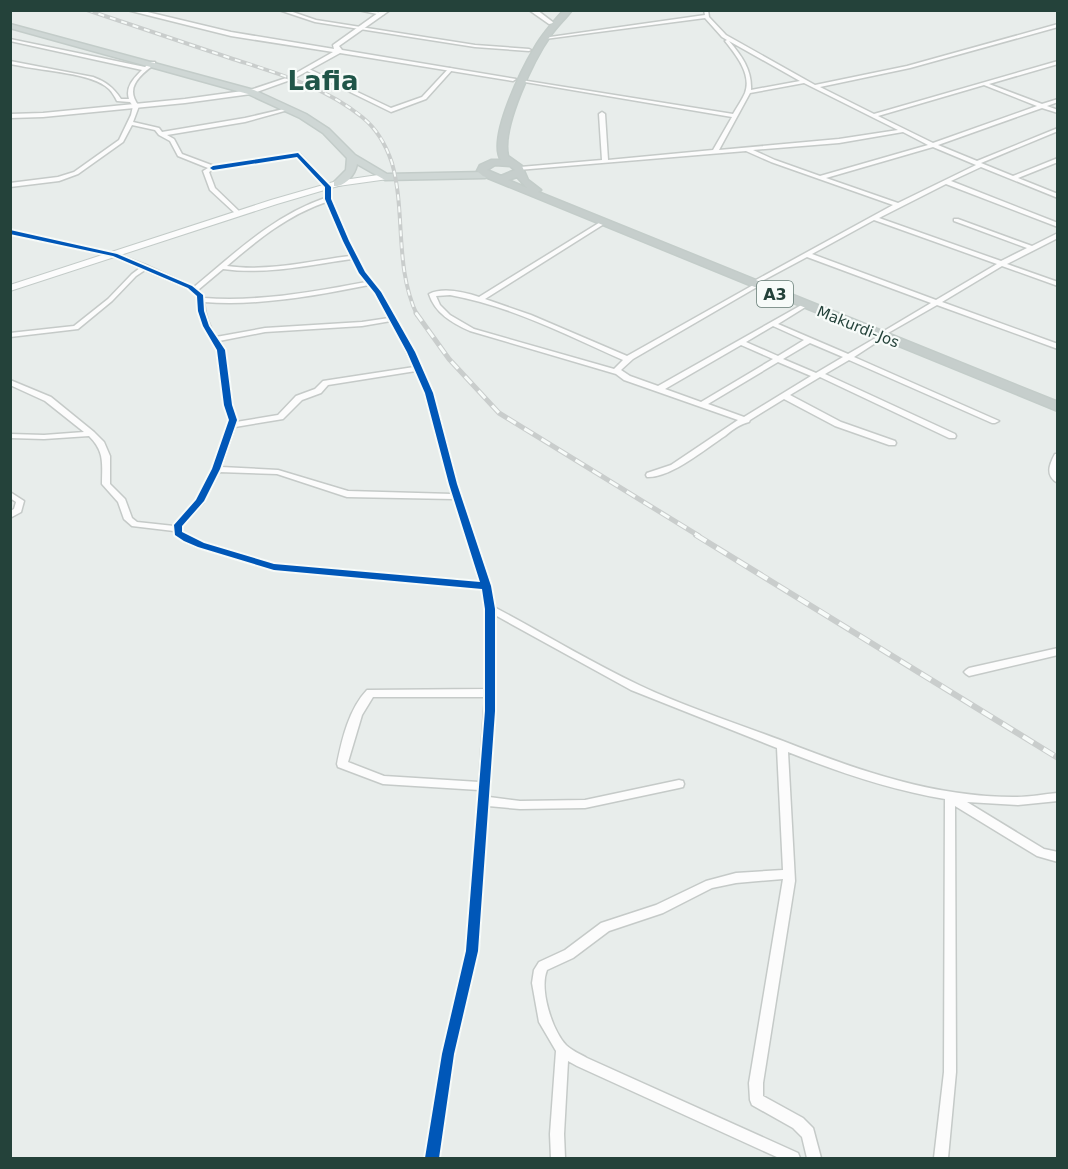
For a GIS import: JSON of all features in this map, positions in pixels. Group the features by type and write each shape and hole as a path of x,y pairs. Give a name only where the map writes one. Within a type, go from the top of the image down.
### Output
{"highway":[{"path":"488,171 494,133 529,50 562,10"},
{"path":"517,168 504,159 502,146 517,80 545,38 569,10"},
{"path":"488,171 517,168"},
{"path":"488,171 511,177 517,168"},
{"name":"Makurdi-Jos","path":"517,168 532,188 805,305 1058,398"},
{"name":"Makurdi-Jos","path":"488,171 602,223 884,334 1058,407"}],"main road":[{"path":"10,26 149,66 251,92 326,131 352,157 385,177"},
{"path":"333,185 348,176 353,167 352,157"},
{"path":"10,288 238,213 333,185 385,177 488,171"}],"street":[{"path":"130,10 201,28 735,116"},
{"path":"281,10 295,15 361,28 475,46 529,50"},
{"path":"295,15 306,10"},
{"path":"360,10 384,12"},
{"path":"532,10 551,23"},
{"path":"340,51 335,46 384,12"},
{"path":"545,38 706,13 746,67 749,75 748,92 715,152"},
{"path":"814,87 908,67 1058,25"},
{"path":"724,36 814,87 902,131 1058,196"},
{"path":"10,40 149,66"},
{"path":"10,116 251,92 291,78 340,51"},
{"path":"10,62 73,73 112,88 119,100 133,104"},
{"path":"872,116 1058,62"},
{"path":"10,185 44,182 76,173 122,141 130,123 133,104 129,92 135,79 149,66"},
{"path":"307,70 383,108 394,110 424,98 451,69"},
{"path":"748,92 805,82"},
{"path":"983,83 1058,112"},
{"path":"822,177 933,145 1058,100"},
{"path":"161,134 237,122 286,109"},
{"path":"602,114 605,161"},
{"path":"130,123 157,129 175,142 180,155 213,168"},
{"path":"618,372 617,368 627,359 874,218 978,164 1058,129"},
{"path":"517,168 839,141 902,131"},
{"path":"747,149 773,161 898,205"},
{"path":"238,213 212,189 206,171 298,155 333,185 328,199 354,257 378,292 418,368 436,418 486,586 490,609 490,693 472,951 448,1054 432,1158"},
{"path":"1012,178 1058,160"},
{"path":"945,181 1058,225"},
{"path":"195,289 286,217 328,199"},
{"path":"874,218 1058,284"},
{"path":"956,220 1032,248"},
{"path":"481,298 602,223"},
{"path":"10,232 116,255 195,289 202,300 201,310 206,326 216,339 223,359 228,405 233,420 216,470 200,501 177,529"},
{"path":"650,476 674,466 935,303 1058,235"},
{"path":"808,255 1058,347"},
{"path":"222,267 275,270 354,257"},
{"path":"10,335 76,328 110,300 134,275 146,267"},
{"path":"202,300 233,302 301,296 370,283"},
{"path":"627,359 481,298 449,292 435,293 432,296 436,304 450,318 472,330 618,372 746,420"},
{"path":"659,389 805,305"},
{"path":"216,339 265,330 362,324 392,319"},
{"path":"773,324 995,421"},
{"path":"703,404 808,340"},
{"path":"741,342 952,436"},
{"path":"231,425 280,417 299,398 318,391 326,383 418,368"},
{"path":"10,382 48,399 101,444 106,456 106,484 122,501 128,519 135,524 177,529 187,539 264,565 301,571 486,586"},
{"path":"785,396 838,424 892,443"},
{"path":"10,436 86,436 91,434"},
{"path":"1058,456 1052,470 1053,476 1058,481"},
{"path":"216,470 278,472 347,494 458,497"},
{"path":"10,494 20,501 18,510 10,515"},
{"path":"490,609 624,682 863,775 950,797 977,800 1058,797"},
{"path":"969,672 1058,651"},
{"path":"484,786 383,780 342,764 363,701 370,693 490,693"},
{"path":"782,745 789,874 756,1096 761,1103 803,1127 812,1143 814,1158"},
{"path":"483,801 520,805 585,804 679,784"},
{"path":"950,797 1041,852 1058,857"},
{"path":"940,1158 950,1072 950,797"},
{"path":"789,874 736,878 710,884 659,909 604,927 569,954 543,966 538,976 545,1022 561,1050 582,1062 793,1158"},
{"path":"558,1158 556,1134 561,1050"}],"railway":[{"path":"87,10 299,82 332,97 367,122 380,138 392,163 399,201 405,278 417,314"},
{"path":"417,314 449,359 499,413 699,536"},
{"path":"696,535 1058,758"}],"cycle path":[{"path":"213,168 298,155 328,187 328,199 346,241 362,273 378,292 411,352 429,393 453,484 486,586 490,609 490,711 472,951 448,1054 432,1158"},
{"path":"10,232 115,255 190,287 200,295 201,311 206,326 221,350 228,405 233,420 216,469 200,501 178,525 178,533 201,545 274,567 486,586"}],"district":[{"name":"Lafia","path":"323,81"}]}
